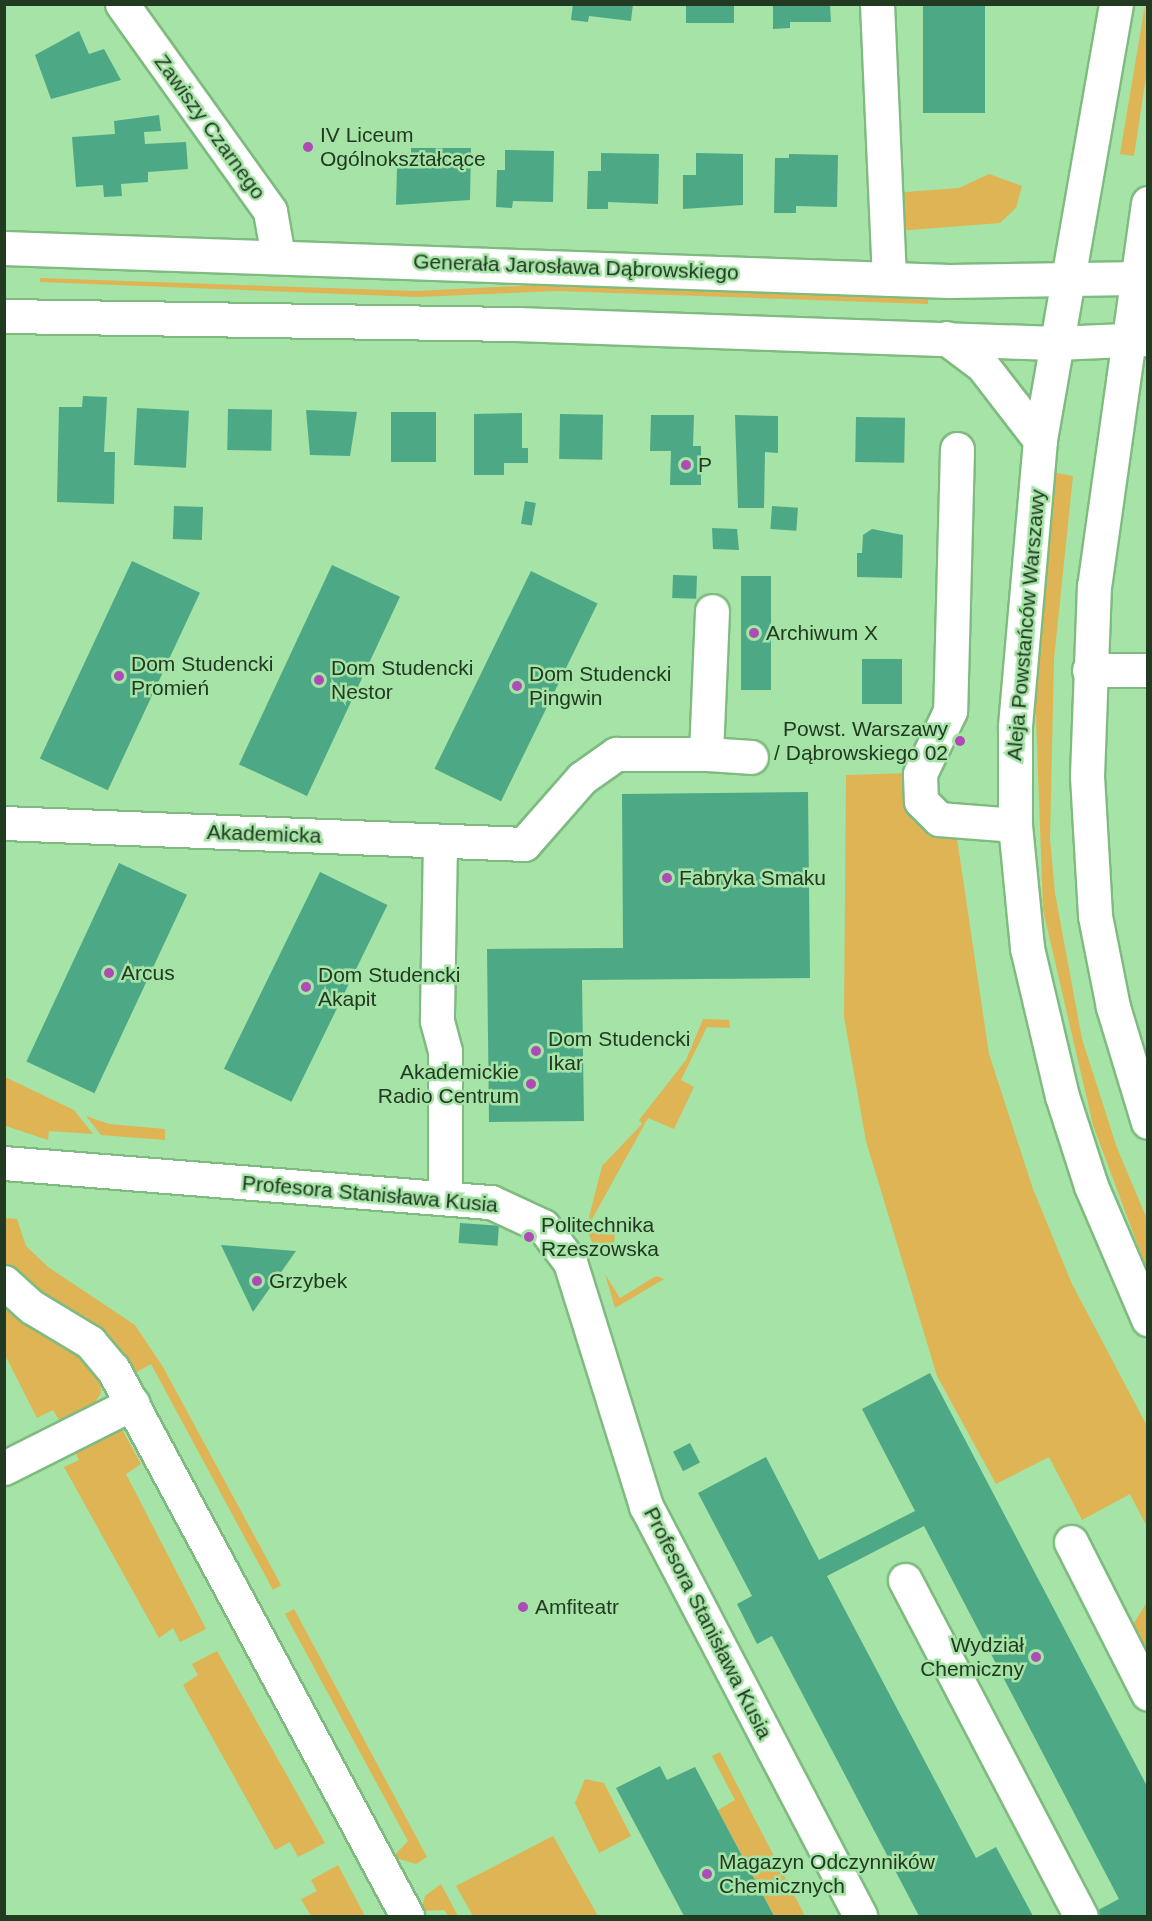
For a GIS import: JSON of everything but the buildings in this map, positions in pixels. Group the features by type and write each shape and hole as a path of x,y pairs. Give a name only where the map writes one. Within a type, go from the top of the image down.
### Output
{"main road":[{"name":"Zawiszy Czarnego","path":"122,4 270,211 278,256"},
{"path":"877,4 889,279"},
{"name":"Aleja Powstańców Warszawy","path":"1116,4 1066,280 1040,440 1016,717 1016,825 1027,948 1062,1096 1091,1186 1148,1319"},
{"path":"1148,203 1137,339 1094,585 1089,670 1087,844 1095,916 1113,1007 1148,1122"},
{"name":"Generała Jarosława Dąbrowskiego","path":"4,248 889,279 1142,278"},
{"path":"4,316 946,338 1056,344 1137,339"},
{"path":"946,338 982,365 1040,440"},
{"path":"957,448 950,711 920,774 921,801 939,819 1016,825"},
{"path":"712,611 706,754 751,757"},
{"path":"1089,670 1148,670"},
{"name":"Akademicka","path":"4,823 524,844 582,778 616,754 706,754"},
{"path":"440,841 437,1021 445,1051 445,1198"},
{"name":"Profesora Stanisława Kusia","path":"4,1164 445,1198 511,1208 543,1226 563,1249 646,1506 860,1917"},
{"path":"4,1282 32,1307 90,1342 133,1403 407,1917"},
{"path":"4,1468 133,1403"},
{"path":"1071,1542 1148,1694"},
{"path":"905,1580 1081,1917"}],"shaded area":[{"path":"1145,5 1147,70 1134,156 1120,154"},
{"path":"989,174 1022,186 1016,208 1000,223 896,231 893,193 959,188"},
{"path":"40,278 416,291 556,284 928,297 928,304 557,291 418,297 40,282"},
{"path":"1056,473 1073,476 1054,659 1050,839 1055,893 1082,1039 1117,1148 1147,1219 1147,1270 1093,1125 1043,910 1035,689"},
{"path":"910,773 956,832 989,1054 1033,1189 1072,1284 1147,1426 1147,1527 1130,1494 1082,1520 1049,1457 996,1484 937,1376 866,1141 844,1017 846,775"},
{"path":"703,1019 729,1020 730,1028 707,1027 681,1080 694,1087 674,1129 648,1118 591,1221 615,1234 614,1242 596,1250 586,1229 602,1166 642,1124 639,1120 686,1060"},
{"path":"5,1077 74,1110 93,1134 49,1131 48,1140 6,1126"},
{"path":"86,1116 109,1124 165,1129 165,1140 101,1135"},
{"path":"4,1218 17,1219 26,1246 48,1267 135,1325 163,1367 281,1585 273,1590 151,1364 130,1376 5,1267"},
{"path":"605,1274 620,1298 656,1276 664,1279 615,1308"},
{"path":"5,1309 82,1356 100,1377 101,1393 93,1406 61,1423 53,1410 37,1418 5,1355"},
{"path":"108,1427 122,1429 141,1464 126,1474 206,1629 180,1642 173,1628 159,1638 64,1467 79,1460 72,1446"},
{"path":"1147,1602 1147,1656 1132,1626"},
{"path":"294,1609 427,1857 416,1864 393,1857 408,1841 285,1614"},
{"path":"217,1651 325,1843 298,1857 290,1842 275,1850 183,1685 198,1675 192,1664"},
{"path":"720,1752 805,1916 774,1916 718,1810 735,1800 712,1756"},
{"path":"585,1779 604,1783 631,1836 599,1853 575,1803"},
{"path":"553,1836 598,1916 473,1916 456,1886"},
{"path":"338,1865 365,1916 311,1916 301,1899 317,1891 311,1880"},
{"path":"441,1884 458,1916 448,1916 444,1910 421,1911 425,1896"}],"place":[{"name":"IV Liceum Ogólnokształcące","path":"308,147"},
{"name":"P","path":"686,465"},
{"name":"Archiwum X","path":"754,633"},
{"name":"Dom Studencki Promień","path":"119,676"},
{"name":"Dom Studencki Nestor","path":"319,680"},
{"name":"Dom Studencki Pingwin","path":"517,686"},
{"name":"Powst. Warszawy / Dąbrowskiego 02","path":"960,741"},
{"name":"Fabryka Smaku","path":"667,878"},
{"name":"Arcus","path":"109,973"},
{"name":"Dom Studencki Akapit","path":"306,987"},
{"name":"Dom Studencki Ikar","path":"536,1051"},
{"name":"Akademickie Radio Centrum","path":"531,1084"},
{"name":"Politechnika Rzeszowska","path":"529,1237"},
{"name":"Grzybek","path":"257,1281"},
{"name":"Amfiteatr","path":"523,1607"},
{"name":"Wydział Chemiczny","path":"1036,1657"},
{"name":"Magazyn Odczynników Chemicznych","path":"707,1874"}]}
